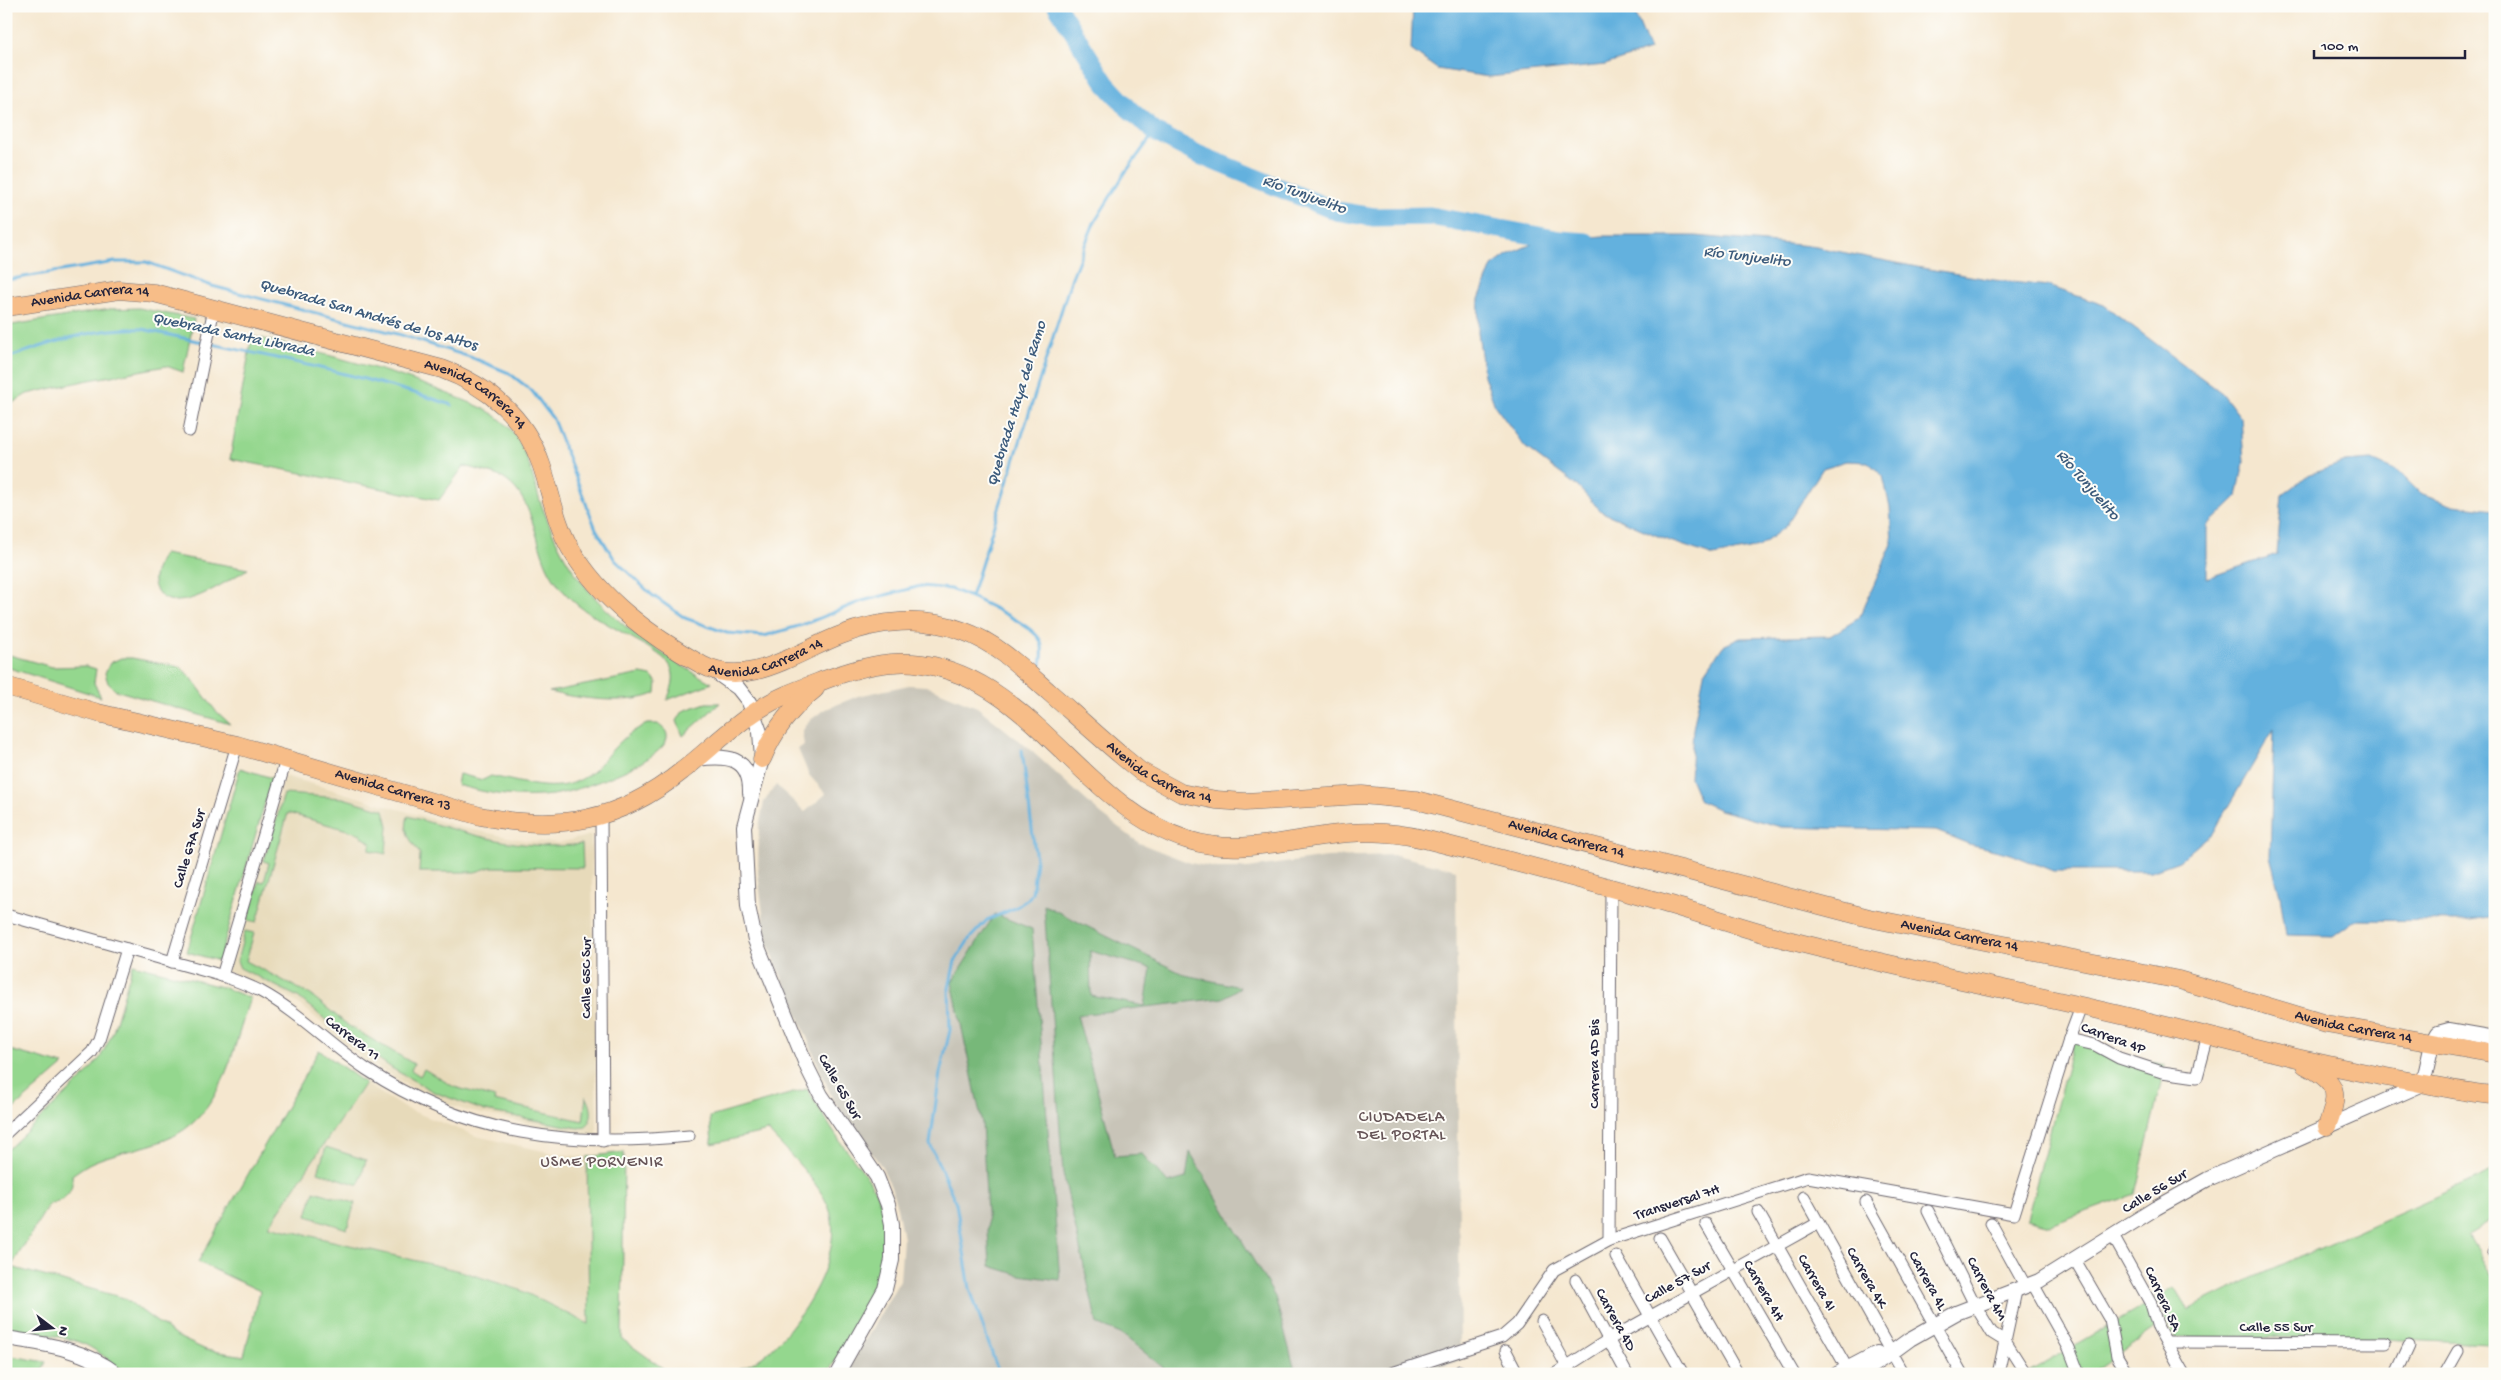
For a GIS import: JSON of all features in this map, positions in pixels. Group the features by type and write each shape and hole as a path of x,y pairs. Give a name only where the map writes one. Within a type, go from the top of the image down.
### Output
{"main road":[{"name":"Avenida Carrera 14","path":"6,306 119,290 166,295 442,369 473,382 517,418 525,430 542,465 553,508 561,528 569,546 582,565 633,620 708,668 732,673 749,672 842,634 880,624 906,622 945,625 963,631 997,648 1128,762 1158,782 1181,793 1233,802 1348,795 1383,796 1416,800 1869,918 2155,974 2299,1018 2432,1044 2495,1054"},
{"path":"755,712 777,699 862,668 903,663 926,664 961,674 1002,699 1131,812 1160,829 1190,841 1206,845 1238,848 1346,833 1386,833 1421,839 1843,954 2208,1036 2292,1058 2423,1084 2495,1095"},
{"path":"762,759 775,731 784,718 802,699 828,679"},
{"name":"Avenida Carrera 13","path":"6,686 98,712 238,746 480,816 507,822 554,824 601,815 654,792 755,712"},
{"path":"2292,1058 2318,1072 2333,1086 2336,1098 2327,1126"}],"street":[{"path":"189,431 214,308"},
{"name":"Calle 65 Sur","path":"708,668 738,688 755,712 760,732 762,759 749,801 744,826 748,906 759,953 815,1083 883,1188 892,1224 892,1260 885,1288 837,1374"},
{"name":"Calle 67A Sur","path":"172,962 238,746"},
{"name":"Calle 65 Sur","path":"697,759 719,757 736,760 744,767 749,778 749,801"},
{"path":"222,976 286,760"},
{"name":"Calle 65C Sur","path":"601,815 603,1141"},
{"name":"Carrera 4D Bis","path":"1609,1240 1610,889"},
{"name":"Carrera 11","path":"6,915 222,976 260,992 279,1003 365,1068 438,1109 477,1123 517,1132 558,1138 603,1141 689,1136"},
{"path":"6,1133 92,1052 99,1039 127,949"},
{"path":"2069,1039 2081,1007"},
{"path":"2423,1084 2432,1044 2438,1034 2449,1030 2495,1038"},
{"name":"Carrera 4P","path":"2014,1214 2069,1039 2094,1045 2119,1058 2162,1072 2197,1077 2208,1036"},
{"name":"Calle 56 Sur","path":"1848,1372 1975,1305 2025,1287 2075,1260 2208,1179 2423,1084"},
{"name":"Transversal 7H","path":"1389,1374 1502,1337 1517,1324 1554,1270 1609,1240 1808,1177 2014,1214"},
{"name":"Carrera 4K","path":"1804,1197 1903,1374"},
{"name":"Carrera 4L","path":"1866,1202 1962,1374"},
{"name":"Carrera 4M","path":"1928,1211 1975,1305 1992,1333 2005,1341 2026,1374"},
{"name":"Carrera 4I","path":"1758,1212 1848,1372"},
{"name":"Calle 57 Sur","path":"1555,1374 1569,1370 1608,1340 1818,1223"},
{"path":"1991,1223 2025,1287 2069,1348 2079,1374"},
{"name":"Carrera 4H","path":"1706,1224 1794,1374"},
{"name":"Carrera 5A","path":"2113,1236 2151,1304 2158,1328 2184,1374"},
{"path":"1660,1238 1738,1374"},
{"path":"1616,1256 1683,1374"},
{"path":"2075,1260 2110,1320 2117,1356 2128,1374"},
{"name":"Carrera 4D","path":"1576,1280 1628,1374"},
{"path":"1998,1374 2005,1341 2025,1287"},
{"path":"1542,1321 1569,1370"},
{"path":"6,1338 69,1350 93,1359 117,1374"},
{"name":"Calle 55 Sur","path":"2166,1342 2386,1343"},
{"path":"2396,1374 2409,1346"},
{"path":"1506,1351 1518,1374"},
{"path":"2445,1374 2458,1351"}],"shaded area":[{"path":"909,685 926,686 977,707 1027,747 1101,814 1139,843 1190,863 1217,868 1248,868 1327,857 1396,855 1456,870 1460,1360 1424,1374 846,1374 900,1280 903,1239 897,1207 882,1167 833,1100 766,939 758,873 759,827 764,802 776,785 805,812 826,794 809,775 798,749 804,745 802,732 809,721 824,710 858,696"},
{"path":"285,776 463,828 528,841 559,843 591,835 597,1135 586,1135 464,1110 427,1096 363,1059 308,1011 287,996 227,971"},
{"path":"365,1083 404,1108 476,1136 552,1153 587,1157 590,1324 520,1290 464,1272 268,1226"}],"green space":[{"path":"139,308 194,319 183,372 166,366 84,381 27,394 6,407 6,326 110,309"},
{"path":"252,336 353,362 427,385 496,416 506,424 520,444 555,538 574,572 590,592 626,627 647,643 712,683 667,700 673,678 669,664 653,651 583,609 566,594 547,566 532,520 522,498 507,481 498,476 464,466 439,500 230,459"},
{"path":"164,554 248,569 214,589 187,600 175,601 164,598 154,585 156,571"},
{"path":"6,654 52,667 86,666 96,669 94,683 101,697 6,667"},
{"path":"121,658 132,658 180,667 190,676 215,710 230,724 115,690 108,683 105,673 110,663"},
{"path":"641,674 651,676 657,682 656,693 633,699 604,700 549,692"},
{"path":"706,703 720,703 683,736 677,721 683,711"},
{"path":"647,724 658,724 665,731 667,736 663,745 653,755 637,765 598,782 563,793 540,796 492,793 457,785 459,774 483,780 491,776 549,786 576,782 589,775 628,735"},
{"path":"240,768 272,778 219,961 187,952"},
{"path":"284,794 343,798 384,810 388,826 386,854 369,850 371,843 361,834 288,813 257,922 248,920 259,881 264,882 269,863 264,861"},
{"path":"408,816 451,829 516,843 560,846 582,844 583,868 491,867 475,872 419,872 420,854 407,832"},
{"path":"1044,905 1185,975 1240,987 1223,998 1077,1015 1115,1156 1142,1154 1168,1183 1186,1178 1190,1152 1275,1297 1296,1374 1171,1374 1123,1335 1097,1324 1063,1173","holes":["1090,951 1151,968 1145,1006 1091,996"]},
{"path":"995,914 1032,929 1060,1280 1019,1275 990,1266 982,1123 952,982"},
{"path":"245,931 254,933 246,961 311,995 349,1026 414,1064 411,1070 420,1076 424,1069 454,1087 495,1098 494,1101 583,1121 586,1096 591,1112 589,1123 586,1127 578,1128 485,1111 434,1092 393,1069 343,1034 298,997 240,968 237,961"},
{"path":"133,964 225,988 250,998 222,1080 213,1099 200,1116 185,1129 165,1140 95,1161 72,1175 70,1191 64,1198 49,1204 11,1267 124,1298 176,1336 206,1350 244,1356 260,1291 198,1262 319,1050 365,1083 269,1226 464,1272 520,1290 589,1324 587,1157 624,1152 622,1339 671,1374 125,1374 84,1344 55,1336 6,1330 6,1151 85,1076 100,1058 113,1032"},
{"path":"2075,1036 2120,1054 2165,1065 2135,1194 2050,1225 2027,1219"},
{"path":"6,1049 64,1065 12,1110 6,1108"},
{"path":"807,1089 839,1140 873,1187 883,1212 886,1237 877,1285 854,1331 827,1374 725,1374 761,1358 793,1325 817,1287 826,1266 833,1226 829,1208 818,1188 768,1131 712,1144 710,1117"},
{"path":"326,1147 366,1160 359,1185 318,1172"},
{"path":"2495,1170 2495,1219 2468,1235 2495,1280 2495,1341 2490,1344 2361,1338 2174,1337 2156,1298 2174,1287 2188,1310 2251,1279"},
{"path":"314,1191 355,1203 347,1229 307,1216"},
{"path":"2149,1303 2156,1328 2090,1374 2026,1374"},
{"path":"6,1355 46,1362 40,1374 6,1374"}],"water":[{"path":"1413,6 1632,6 1650,50 1605,65 1489,77 1437,69 1411,50"},
{"path":"1602,236 1696,236 1811,246 1922,268 1994,280 2048,286 2104,305 2222,393 2241,418 2244,462 2237,497 2207,526 2207,578 2277,554 2282,495 2308,475 2345,462 2372,460 2399,472 2420,493 2454,505 2495,510 2495,916 2464,921 2355,920 2333,936 2286,935 2280,895 2270,857 2274,729 2213,832 2179,861 2151,871 2053,871 2011,854 1969,844 1936,831 1781,827 1720,810 1700,801 1690,778 1693,729 1704,674 1723,646 1740,638 1830,636 1859,618 1892,544 1890,507 1883,476 1868,462 1846,461 1823,468 1786,526 1759,547 1714,556 1667,540 1602,512 1577,486 1525,447 1495,406 1484,376 1478,332 1479,299 1492,266 1507,255 1534,243"}],"waterway":[{"name":"Río Tunjuelito","path":"1057,6 1106,84 1129,109 1155,132 1197,154 1336,211 1374,217 1430,216 1560,240 1586,242"},
{"name":"Quebrada Haya del Ramo","path":"1041,665 1043,654 1041,642 1030,629 1010,616 971,597 1072,277 1094,223 1125,173 1155,132"},
{"name":"Quebrada San Andrés de los Altos","path":"6,280 115,262 146,262 212,286 401,335 473,358 509,373 532,391 553,419 596,529 615,560 652,595 685,618 727,633 764,636 802,625 862,601 921,586 950,589 971,597"},
{"name":"Quebrada Santa Librada","path":"6,358 90,333 108,330 142,329 337,372 452,405"},
{"name":"Quebrada Haya del Ramo","path":"999,1374 970,1289 956,1203 930,1144 940,1073 950,1030 949,988 955,961 970,938 987,920 1015,908 1028,899 1032,893 1036,860 1022,750"}],"district":[{"name":"CIUDADELA DEL PORTAL","path":"1402,1127"},
{"name":"USME PORVENIR","path":"602,1163"}]}
